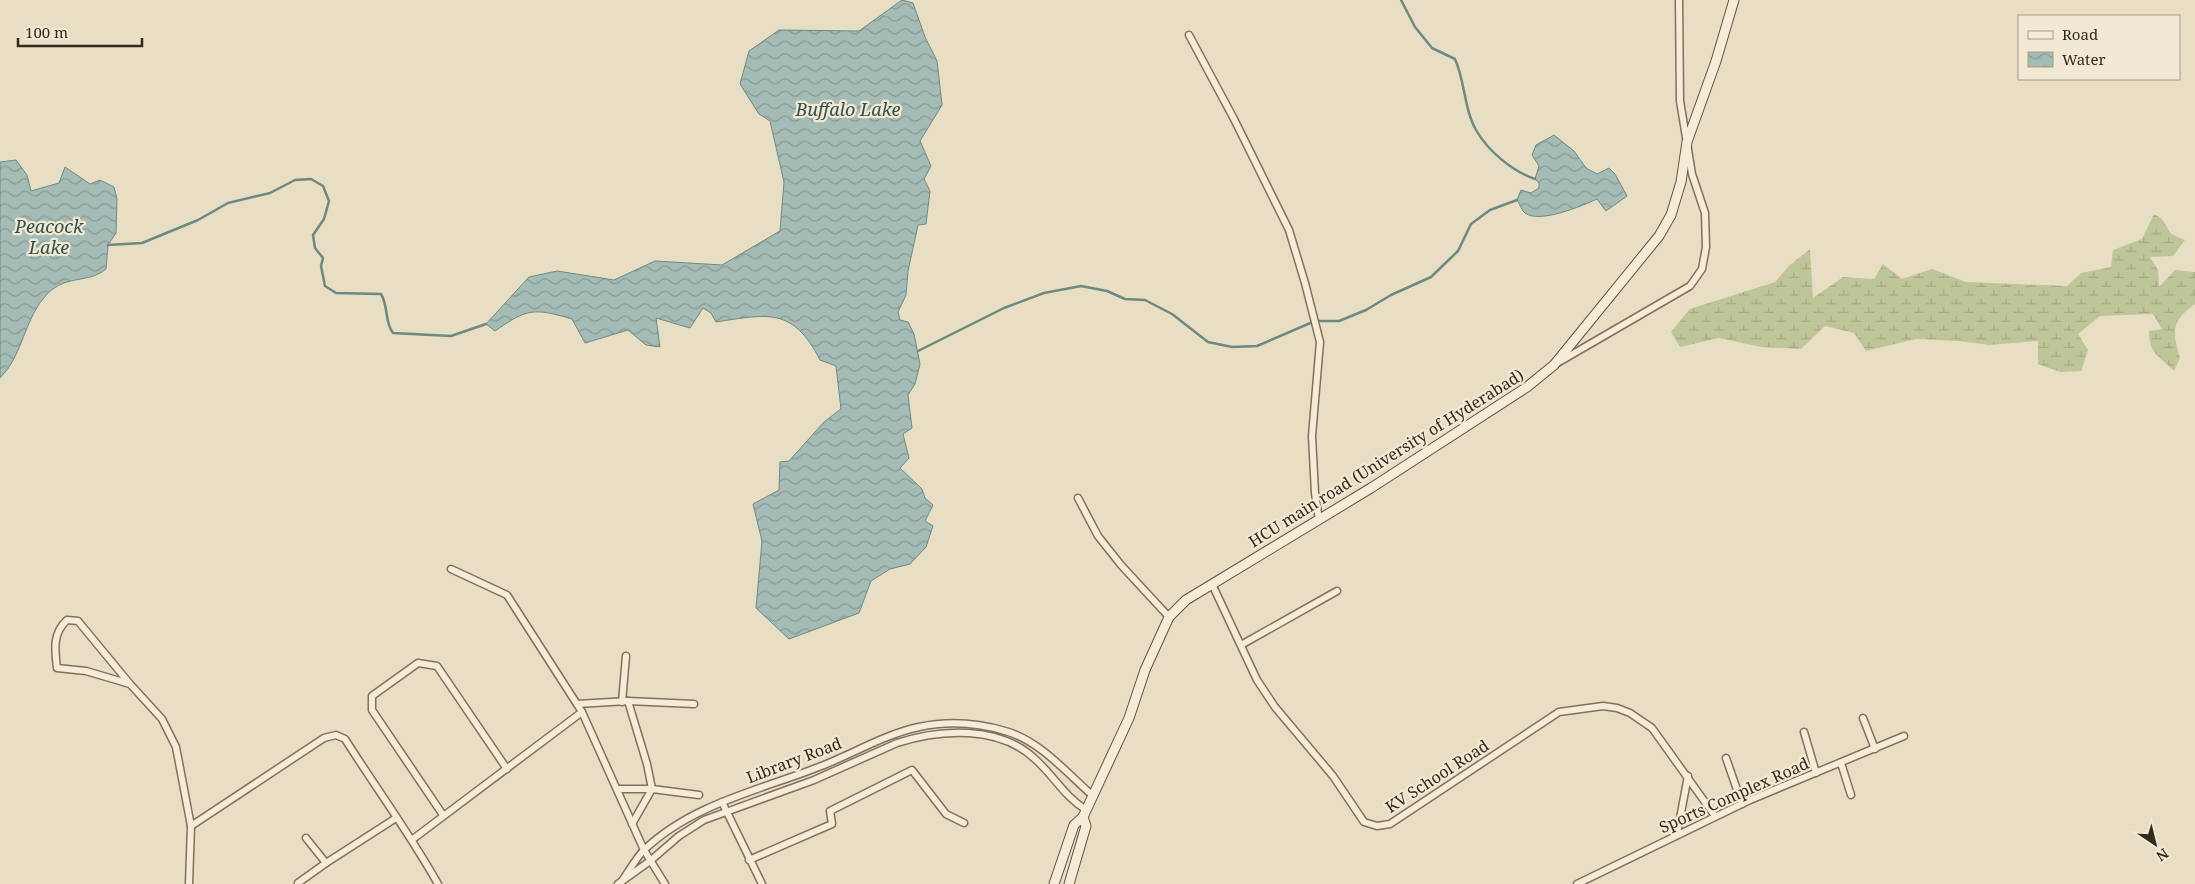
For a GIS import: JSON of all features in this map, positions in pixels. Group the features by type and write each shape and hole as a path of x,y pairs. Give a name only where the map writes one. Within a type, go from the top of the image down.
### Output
{"street":[{"path":"1554,365 1690,286 1702,269 1706,247 1705,213 1692,174 1680,100 1680,0"},
{"name":"HCU main road (University of Hyderabad)","path":"1084,813 1129,718 1145,670 1169,617 1186,600 1319,520 1527,387 1554,365 1659,236 1671,215 1681,182 1687,142 1716,61 1734,0"},
{"path":"1189,35 1234,119 1289,230 1305,283 1320,342 1312,436 1315,492 1319,520"},
{"path":"1078,498 1098,536 1121,565 1169,617"},
{"path":"451,569 507,595 582,712 644,850 665,884"},
{"name":"KV School Road","path":"1212,584 1257,680 1275,707 1333,776 1364,822 1377,826 1390,824 1550,718 1568,710 1603,706 1617,708 1643,720 1661,739 1715,816"},
{"path":"1241,645 1337,591"},
{"path":"130,684 86,671 57,668 54,641 66,620 78,620 130,684 162,718 176,747 191,826 189,884"},
{"path":"626,656 625,701 647,764 652,789 632,824"},
{"path":"443,815 372,710 372,696 418,663 437,666 507,769"},
{"path":"577,704 625,701 694,704"},
{"path":"413,839 582,712"},
{"path":"1864,718 1875,749"},
{"name":"Library Road","path":"620,882 644,850 696,814 722,802 825,764 890,735 920,727 959,724 1007,731 1025,738 1093,796"},
{"path":"1804,732 1816,773"},
{"path":"620,882 650,861 692,827 726,812 814,780 896,743 916,737 961,733 991,736 1018,746 1034,758 1084,813 1086,826 1069,884"},
{"path":"191,826 324,738 336,735 345,740 396,818 413,839 438,884"},
{"name":"Sports Complex Road","path":"1577,884 1715,816 1904,736"},
{"path":"1726,758 1742,804"},
{"path":"1840,763 1851,794"},
{"path":"749,860 832,824 830,811 912,770 946,814 964,823"},
{"path":"1677,834 1688,776"},
{"path":"618,789 652,789 699,795"},
{"path":"722,802 762,884"},
{"path":"1054,884 1074,825 1084,813"},
{"path":"298,883 396,818"},
{"path":"306,838 326,863"},
{"path":"316,870 317,854"}],"green space":[{"path":"2154,214 2162,219 2171,234 2185,240 2173,256 2150,257 2158,270 2159,287 2175,270 2195,272 2195,304 2181,316 2176,327 2175,334 2180,358 2174,371 2156,354 2151,345 2149,331 2162,329 2153,314 2100,316 2078,334 2088,350 2081,371 2060,372 2038,364 2038,341 1989,345 1959,341 1916,339 1866,351 1854,333 1825,326 1801,349 1761,347 1719,338 1680,347 1671,332 1690,309 1775,282 1790,265 1810,249 1813,298 1843,277 1874,279 1883,264 1902,279 1932,269 1966,282 2067,286 2081,273 2111,267 2113,250 2142,239"}],"water":[{"name":"Buffalo Lake","path":"902,0 913,3 925,37 937,61 942,105 920,141 931,166 924,179 930,191 926,224 918,225 908,271 906,295 898,312 900,320 908,322 914,334 920,364 915,384 908,395 912,428 903,434 909,458 900,468 922,489 925,498 933,505 925,521 933,526 926,547 910,564 890,569 871,581 859,613 789,639 756,608 762,541 753,504 779,490 780,462 789,461 824,422 841,409 836,366 820,360 800,331 789,323 777,318 765,317 750,317 716,322 711,313 703,308 690,328 656,318 660,347 646,345 628,330 585,343 572,319 549,313 532,312 524,314 495,331 486,324 529,277 557,271 614,280 655,261 722,265 780,231 784,182 770,121 759,114 740,84 749,51 779,30 859,31"},
{"path":"1554,135 1574,151 1586,168 1597,174 1609,168 1615,174 1627,196 1606,211 1597,199 1561,213 1531,216 1525,213 1517,200 1521,190 1531,193 1539,188 1539,183 1535,179 1539,166 1532,155 1536,145"},
{"name":"Peacock Lake","path":"16,160 27,175 31,191 59,183 65,167 90,184 100,180 114,187 117,199 116,233 108,245 106,269 99,274 62,284 47,294 39,304 14,359 0,378 0,162"}],"waterway":[{"path":"1401,0 1415,27 1432,48 1455,59 1461,76 1469,113 1481,138 1509,166 1535,179"},
{"path":"108,245 142,243 198,220 228,203 270,193 295,180 311,179 323,186 329,201 324,219 313,235 315,248 323,258 321,266 325,286 336,293 381,294 385,304 388,324 393,333 451,336 486,324"},
{"path":"918,351 1004,308 1044,293 1081,286 1107,291 1125,299 1145,300 1172,314 1208,342 1232,347 1257,346 1315,321 1339,321 1366,310 1391,295 1431,277 1458,251 1471,224 1490,210 1517,200"}]}
